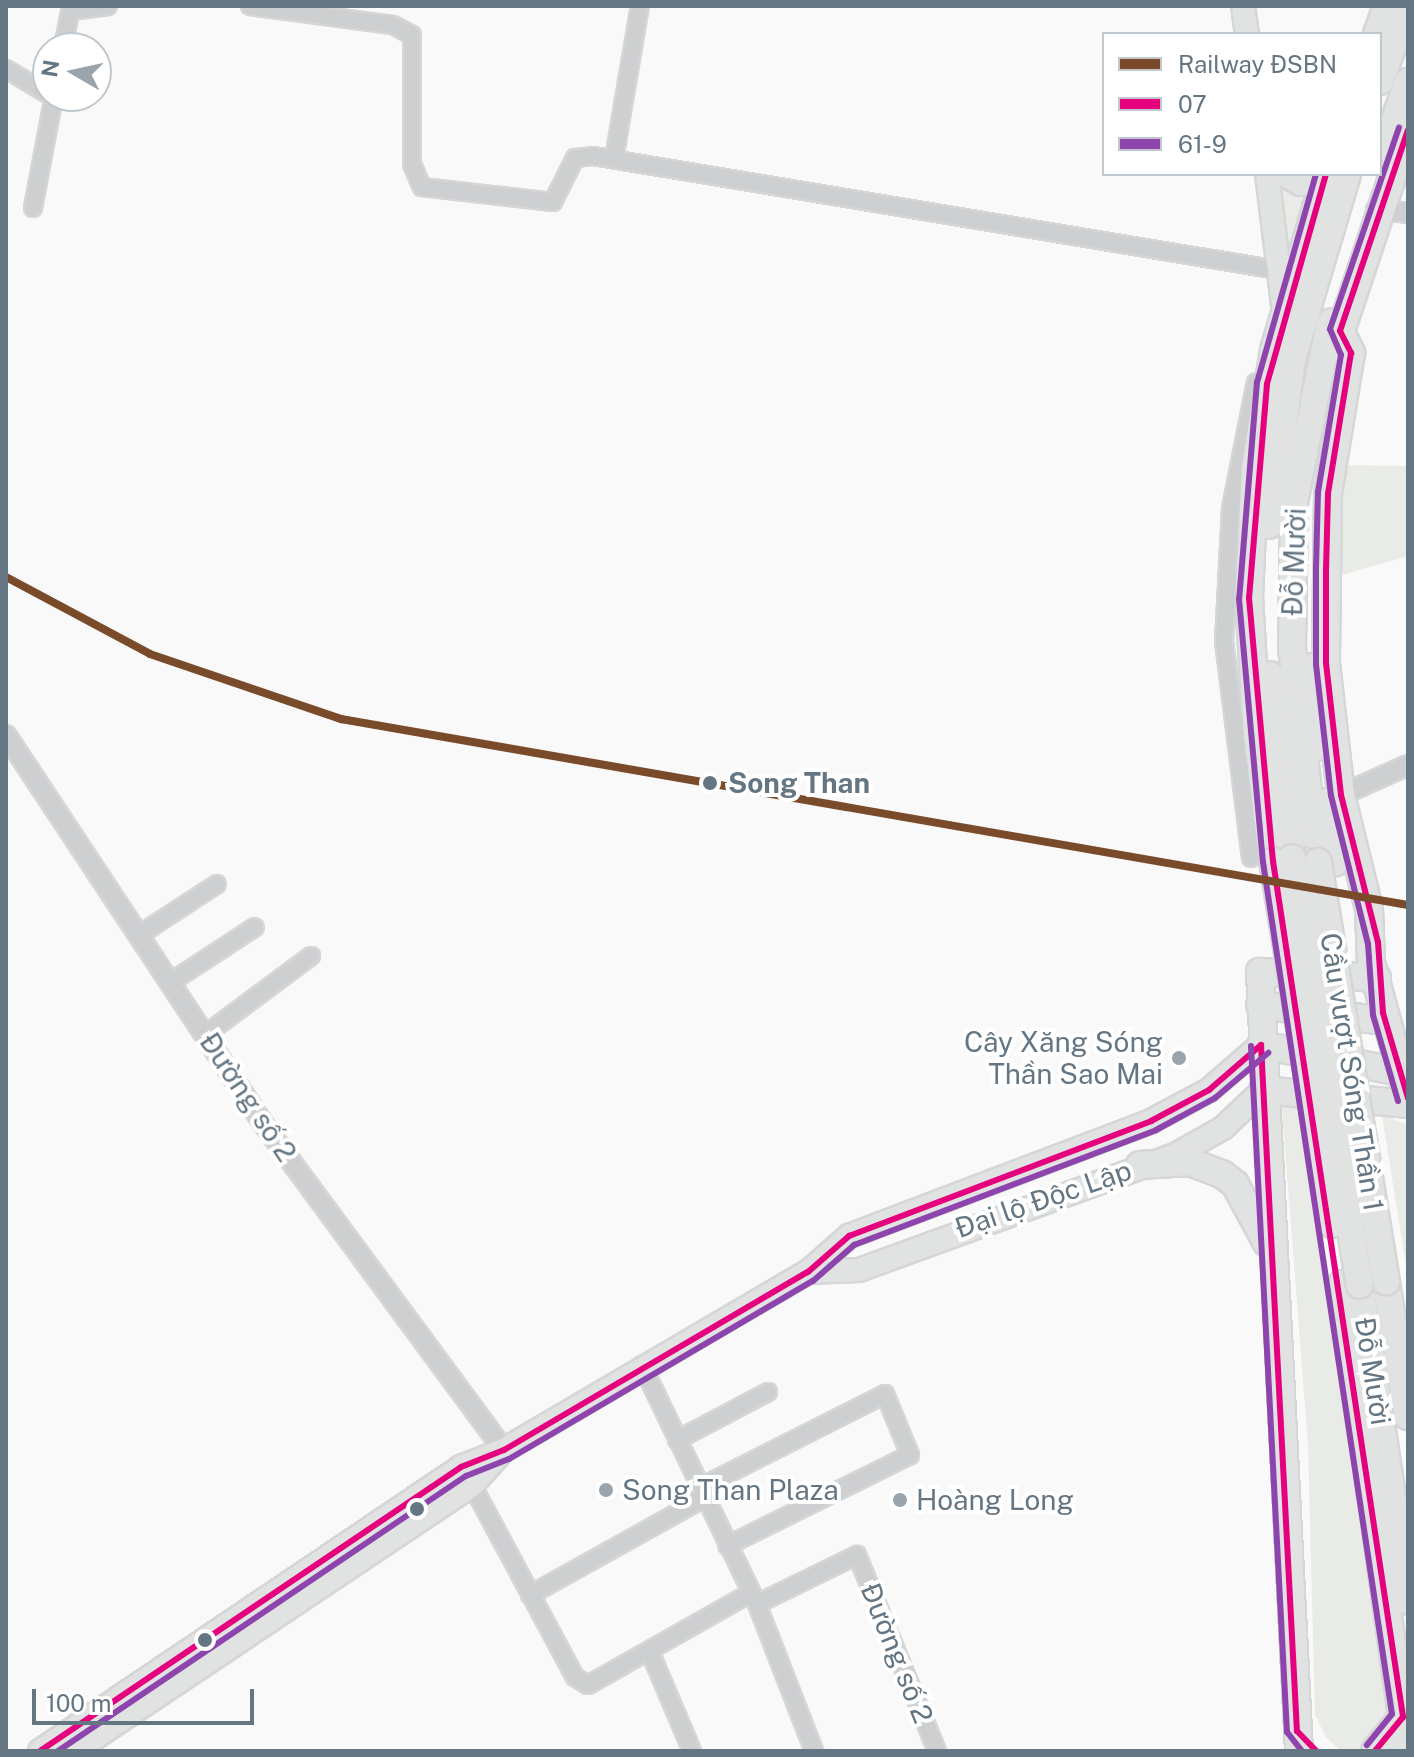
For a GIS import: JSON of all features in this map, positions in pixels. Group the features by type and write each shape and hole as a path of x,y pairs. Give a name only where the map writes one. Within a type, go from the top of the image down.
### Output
{"highway":[{"path":"1378,32 1387,6"},
{"path":"1382,75 1407,6"},
{"path":"1382,158 1408,82"},
{"name":"Đỗ Mười","path":"1294,860 1297,727 1294,503 1325,341 1371,209 1408,130"},
{"name":"Đỗ Mười","path":"1371,209 1377,176"},
{"name":"Đỗ Mười","path":"1294,860 1257,735 1249,598 1255,467 1284,315 1335,179"},
{"name":"Đỗ Mười","path":"1294,860 1264,579 1292,359 1335,179"},
{"path":"1340,331 1371,209"},
{"name":"Đỗ Mười","path":"1294,860 1312,704 1308,604 1317,456 1340,331"},
{"name":"Đỗ Mười","path":"1340,331 1351,353 1328,494 1326,663 1341,795 1371,928 1385,1021 1408,1101"},
{"path":"1294,860 1372,1283"},
{"name":"Cầu vượt Sóng Thần 1","path":"1294,860 1372,1283"},
{"path":"1316,1751 1298,1741 1263,1090 1260,972 1376,976"},
{"path":"1260,1005 1385,1021"},
{"path":"1261,1045 1400,1072"},
{"path":"1263,1090 1408,1101"},
{"path":"1140,1165 1190,1162 1222,1174 1258,1222 1274,1261"},
{"name":"Đỗ Mười","path":"1372,1283 1408,1323"},
{"name":"Đỗ Mười","path":"1372,1283 1408,1416"},
{"name":"Đỗ Mười","path":"1372,1283 1408,1600"},
{"name":"Đỗ Mười","path":"1372,1283 1407,1751"},
{"path":"1375,1751 1403,1717"}],"main road":[{"path":"1243,6 1247,32"},
{"path":"1267,176 1292,359"},
{"path":"1304,176 1335,179"},
{"name":"Đại lộ Độc Lập","path":"504,1450 642,1365 808,1272 849,1236 1169,1113 1261,1045"},
{"name":"Đại lộ Độc Lập","path":"808,1272 859,1270 1140,1165 1207,1138 1263,1090"},
{"path":"75,1751 472,1485 504,1450"},
{"path":"40,1751 461,1467 504,1450"}],"street":[{"path":"66,32 70,11 108,6"},
{"path":"250,6 393,25 412,35 412,164 422,187 553,202 575,158 614,159 1278,270"},
{"path":"614,159 640,6"},
{"path":"6,69 32,84"},
{"path":"33,208 49,112"},
{"path":"1371,209 1408,213"},
{"name":"Đường số 2","path":"6,735 279,1145 504,1450"},
{"path":"1341,795 1408,765"},
{"path":"139,935 217,884"},
{"path":"171,982 255,927"},
{"path":"206,1034 311,956"},
{"path":"642,1365 753,1599 814,1751"},
{"path":"677,1440 768,1392"},
{"path":"530,1595 703,1493 711,1482 885,1394 910,1455 727,1546"},
{"path":"472,1485 575,1677 588,1685 753,1599"},
{"name":"Đường số 2","path":"753,1599 857,1555 937,1751"},
{"path":"650,1652 692,1751"}],"shaded area":[{"path":"1284,186 1314,192 1288,276 1279,192"},
{"path":"1343,465 1408,466 1408,556 1335,577"},
{"path":"1287,1103 1301,1103 1382,1599 1391,1702 1388,1728 1373,1751 1341,1751 1326,1737 1315,1715 1308,1445 1282,1109"},
{"path":"1382,1115 1408,1125 1408,1278"}],"rail line":[{"name":"ĐSBN","path":"6,577 150,654 341,719 1408,905"}],"transit line":[{"name":"61-9","path":"1398,1101 1373,1015 1368,944 1331,796 1316,664 1316,568 1318,492 1341,355 1330,329 1399,127"},
{"name":"07","path":"1408,130 1340,331 1351,353 1328,494 1326,568 1326,663 1341,795 1378,942 1383,1013 1408,1098"},
{"name":"61-9","path":"1315,176 1257,382 1239,599 1263,862 1392,1714 1367,1745"},
{"name":"07","path":"1325,176 1267,384 1249,598 1273,861 1403,1717 1375,1751"},
{"name":"07","path":"1261,1045 1297,1731 1316,1751"},
{"name":"07","path":"40,1751 461,1467 504,1450 808,1272 849,1236 1151,1121 1209,1090 1261,1045"},
{"name":"61-9","path":"1251,1046 1287,1732 1302,1751"},
{"name":"61-9","path":"58,1751 466,1476 509,1459 813,1281 854,1245 1156,1130 1215,1098 1268,1053"}],"place":[{"name":"Song Than","path":"710,783"},
{"name":"Cây Xăng Sóng Thần Sao Mai","path":"1179,1058"},
{"name":"Song Than Plaza","path":"606,1490"},
{"name":"Hoàng Long","path":"900,1500"}]}
